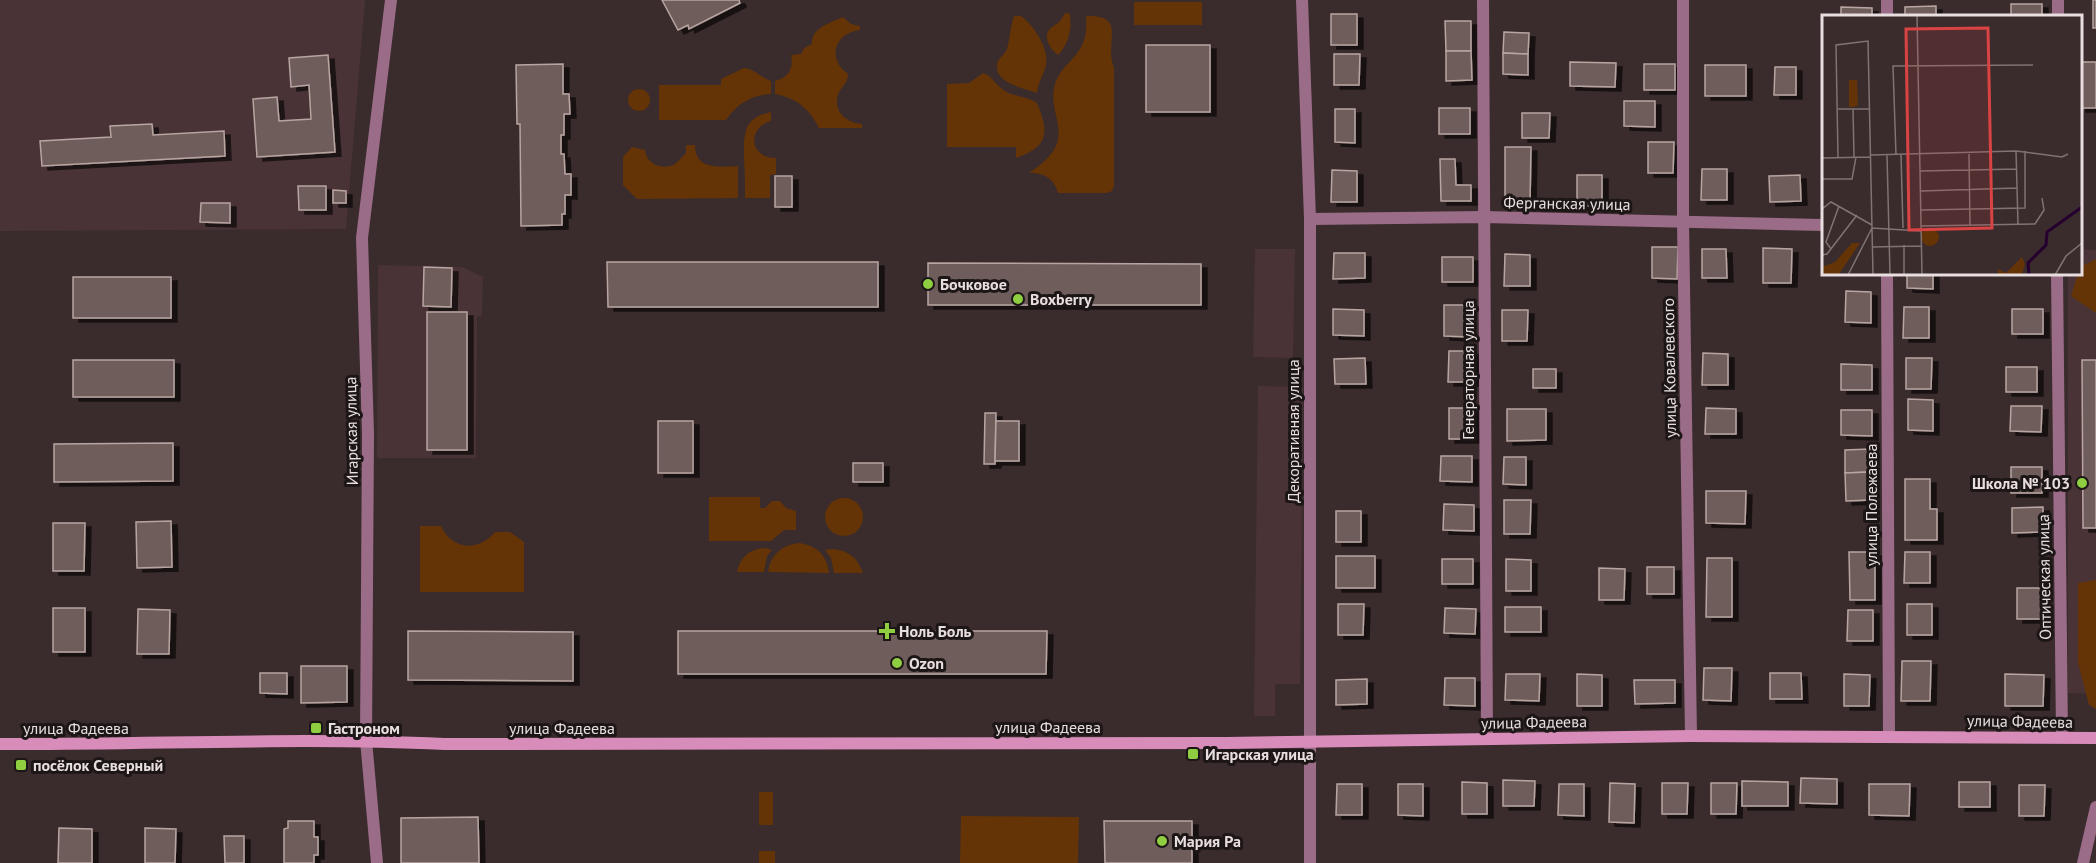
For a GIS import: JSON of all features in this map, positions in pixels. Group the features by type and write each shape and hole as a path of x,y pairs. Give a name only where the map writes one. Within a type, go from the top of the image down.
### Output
{"street":[{"name":"Игарская улица","path":"377,863 366,740 368,433 362,238 391,0"},
{"name":"Декоративная улица","path":"1302,0 1310,219 1310,863"},
{"name":"Генераторная улица","path":"1483,0 1487,739"},
{"name":"улица Ковалевского","path":"1683,0 1683,222 1691,736"},
{"name":"Ферганская улица","path":"1310,219 1484,218 1822,225"},
{"name":"улица Полежаева","path":"1887,274 1889,736"},
{"name":"Оптическая улица","path":"2057,274 2062,737"},
{"name":"улица Фадеева","path":"0,744 117,745 366,740 444,744 982,744 1691,736 2096,738"},
{"path":"2083,863 2096,807"}],"shaded area":[{"path":"0,0 365,0 346,229 0,231"},
{"path":"1134,2 1202,2 1202,25 1134,25"},
{"path":"1067,13 1070,14 1071,20 1069,36 1058,55 1050,47 1047,36 1050,29"},
{"path":"1014,16 1021,16 1031,25 1043,45 1047,59 1037,93 1005,81 998,71 997,63 1007,49"},
{"path":"1086,16 1107,20 1112,31 1114,186 1112,191 1107,193 1058,193 1054,183 1047,177 1029,173 1049,156 1057,143 1054,89 1062,71 1084,42"},
{"path":"843,17 851,24 860,26 860,30 844,36 836,48 837,61 848,74 838,95 838,107 846,119 862,124 862,128 819,128 801,105 775,94 775,81 783,78 789,72 792,65 791,55 801,54 804,48 812,44 818,30"},
{"path":"744,68 771,81 771,94 745,101 726,120 659,120 659,85 721,85 721,79"},
{"path":"983,73 1005,91 1036,102 1043,120 1044,135 1034,149 1016,158 1016,147 947,147 947,84 969,83"},
{"path":"635,89 643,89 650,96 650,104 643,111 635,111 628,104 628,96"},
{"path":"771,112 771,121 758,130 754,143 761,154 776,158 776,174 770,175 770,198 745,198 745,135 755,118"},
{"path":"686,145 695,145 699,159 704,163 723,167 738,166 738,198 637,199 623,185 623,157 632,147 645,150 648,159 656,165 665,167 675,164 686,153"},
{"path":"1255,249 1295,249 1293,358 1253,357"},
{"name":"Школа № 103","path":"2081,249 2096,250 2096,694 2068,693 2068,274 2081,274"},
{"path":"2096,259 2096,313 2071,296 2078,274 2081,274 2081,266"},
{"path":"378,265 462,267 483,277 482,315 477,317 476,458 377,458"},
{"path":"1258,386 1303,387 1300,684 1275,684 1275,716 1254,716"},
{"path":"709,497 760,497 760,508 765,508 772,501 780,501 786,508 796,511 796,530 784,530 771,541 709,541"},
{"path":"844,498 857,504 863,517 857,530 844,536 831,530 825,517 831,504"},
{"path":"420,526 441,526 452,540 466,546 481,543 495,532 510,532 524,542 524,592 420,592"},
{"path":"799,543 811,546 820,552 826,561 829,573 768,572 771,561 778,552 787,546"},
{"path":"765,548 772,550 767,556 764,572 737,572 746,555"},
{"path":"832,549 852,556 863,573 834,573 831,558 825,550"},
{"path":"2096,580 2096,709 2089,705 2078,663 2078,583"},
{"path":"759,792 773,792 773,825 759,825"},
{"path":"961,816 1079,817 1078,863 960,863"},
{"path":"759,851 775,851 775,863 759,863"}],"building":[{"path":"662,0 739,0 740,3 689,29 688,25 678,30"},
{"path":"2093,0 2096,0 2096,28 2093,28"},
{"path":"2011,4 2042,4 2042,15 2011,15"},
{"path":"1936,6 1936,15 1905,15 1905,7"},
{"path":"1841,7 1872,8 1872,15 1841,15"},
{"path":"1331,14 1357,14 1357,45 1331,45"},
{"path":"1445,21 1471,21 1471,51 1446,51"},
{"path":"1504,32 1529,33 1528,54 1503,53"},
{"path":"1146,45 1210,45 1210,112 1146,112"},
{"path":"1446,51 1471,51 1472,80 1446,81"},
{"path":"1503,53 1528,54 1528,75 1503,74"},
{"path":"1334,54 1360,54 1359,85 1334,85"},
{"path":"328,55 335,152 257,157 253,99 277,97 279,121 311,119 309,85 291,87 289,58"},
{"path":"1570,62 1616,63 1615,87 1570,86"},
{"path":"2081,62 2096,62 2096,108 2081,108"},
{"path":"563,64 563,94 569,94 570,114 564,114 561,154 564,154 565,174 571,174 571,195 565,195 565,214 562,214 562,225 521,226 520,124 517,124 516,65"},
{"path":"1644,64 1675,64 1675,90 1644,90"},
{"path":"1705,65 1746,65 1746,96 1705,96"},
{"path":"1775,67 1796,67 1796,95 1774,95"},
{"path":"1624,101 1655,101 1655,127 1624,126"},
{"path":"1439,108 1470,108 1470,134 1439,134"},
{"path":"1335,109 1355,109 1355,143 1335,142"},
{"path":"1522,113 1550,113 1549,138 1522,138"},
{"path":"152,124 153,135 224,131 225,156 42,166 40,141 111,137 110,126"},
{"path":"1648,142 1674,142 1673,173 1648,173"},
{"path":"1505,147 1531,147 1530,202 1505,202"},
{"path":"1440,159 1455,159 1456,185 1471,185 1471,201 1441,201"},
{"path":"1702,169 1727,169 1727,200 1701,200"},
{"path":"1332,170 1357,171 1357,202 1331,202"},
{"path":"1577,175 1602,175 1602,206 1577,206"},
{"path":"1800,175 1801,201 1770,202 1769,176"},
{"path":"775,176 792,176 792,207 775,207"},
{"path":"298,186 326,186 326,210 299,210"},
{"path":"333,190 346,191 346,203 333,203"},
{"path":"201,203 230,203 230,223 200,222"},
{"path":"1652,247 1678,247 1677,279 1652,278"},
{"path":"1763,248 1792,249 1791,283 1763,283"},
{"path":"1702,249 1726,249 1727,278 1702,278"},
{"path":"1334,253 1365,253 1365,278 1333,279"},
{"path":"1505,254 1530,255 1530,286 1504,286"},
{"path":"1442,257 1473,257 1473,282 1442,282"},
{"path":"607,262 878,262 878,307 608,307"},
{"path":"928,263 1201,264 1201,305 928,305"},
{"path":"424,267 452,268 451,307 423,306"},
{"path":"1907,274 1933,274 1933,289 1907,288"},
{"path":"73,277 171,277 171,318 73,318"},
{"path":"1846,291 1871,292 1871,323 1845,322"},
{"path":"1444,305 1469,305 1469,337 1444,336"},
{"path":"1904,307 1929,307 1929,338 1903,338"},
{"path":"1333,309 1364,310 1364,336 1333,335"},
{"path":"2012,309 2043,309 2043,334 2012,334"},
{"path":"1502,310 1528,310 1527,341 1502,341"},
{"path":"427,312 467,312 467,450 427,450"},
{"path":"1449,351 1474,351 1474,382 1448,382"},
{"path":"1703,353 1728,354 1728,385 1702,385"},
{"path":"1365,358 1366,384 1335,384 1334,359"},
{"path":"1906,358 1932,358 1931,389 1906,389"},
{"path":"73,360 174,360 174,397 73,397"},
{"path":"2082,360 2096,360 2096,528 2083,528"},
{"path":"1841,364 1872,365 1872,390 1841,390"},
{"path":"2006,367 2037,367 2037,392 2006,392"},
{"path":"1533,369 1556,369 1556,388 1533,388"},
{"path":"1908,399 1933,400 1933,431 1908,430"},
{"path":"2011,406 2042,406 2041,432 2010,431"},
{"path":"1449,408 1475,408 1474,439 1449,439"},
{"path":"1706,408 1736,409 1736,434 1705,434"},
{"path":"1507,409 1546,409 1546,440 1507,441"},
{"path":"1841,410 1872,410 1872,436 1841,435"},
{"path":"985,413 996,413 995,464 984,464"},
{"path":"658,421 693,421 693,473 658,473"},
{"path":"996,421 1019,421 1019,461 995,461"},
{"path":"173,443 173,481 54,482 54,444"},
{"path":"1870,449 1870,472 1845,473 1845,450"},
{"path":"1441,456 1472,456 1472,482 1440,481"},
{"path":"1504,457 1526,457 1526,485 1503,484"},
{"path":"853,463 883,463 883,482 853,482"},
{"path":"2011,467 2042,467 2042,493 2011,493"},
{"path":"1870,472 1871,500 1846,501 1845,473"},
{"path":"1905,479 1930,479 1930,509 1937,509 1937,540 1905,540"},
{"path":"1706,491 1746,491 1745,524 1706,523"},
{"path":"1504,500 1531,500 1530,534 1504,534"},
{"path":"1444,504 1474,505 1474,531 1443,530"},
{"path":"2043,507 2043,532 2012,533 2012,508"},
{"path":"1336,511 1361,511 1361,542 1336,542"},
{"path":"171,521 172,567 137,568 136,522"},
{"path":"53,523 85,523 84,571 53,571"},
{"path":"1849,552 1875,552 1875,600 1850,600"},
{"path":"1905,552 1930,552 1930,583 1904,583"},
{"path":"1336,556 1375,556 1375,588 1336,588"},
{"path":"1707,558 1732,558 1732,617 1706,617"},
{"path":"1442,559 1473,559 1473,584 1442,584"},
{"path":"1506,559 1531,560 1531,591 1506,591"},
{"path":"1647,567 1674,567 1674,594 1647,594"},
{"path":"1599,568 1625,569 1624,600 1599,600"},
{"path":"2017,588 2043,588 2042,619 2017,619"},
{"path":"1338,604 1364,604 1363,635 1338,635"},
{"path":"1907,604 1932,604 1932,635 1907,635"},
{"path":"1505,607 1541,607 1541,632 1505,632"},
{"path":"53,608 85,608 85,652 53,652"},
{"path":"1445,608 1476,609 1475,634 1444,633"},
{"path":"138,609 170,610 169,654 137,654"},
{"path":"1848,610 1873,610 1873,641 1847,641"},
{"path":"408,631 573,632 573,681 408,680"},
{"path":"678,631 1047,631 1046,674 678,674"},
{"path":"1902,661 1931,661 1930,701 1901,701"},
{"path":"301,666 347,666 347,702 301,703"},
{"path":"1704,668 1732,668 1731,701 1703,700"},
{"path":"260,673 287,673 287,694 260,693"},
{"path":"1770,673 1801,673 1802,699 1770,699"},
{"path":"1506,674 1540,674 1539,701 1505,700"},
{"path":"1577,674 1602,675 1602,706 1577,706"},
{"path":"1844,674 1870,675 1869,706 1844,706"},
{"path":"2005,674 2044,675 2043,706 2005,706"},
{"path":"1445,678 1475,678 1475,706 1444,705"},
{"path":"1367,679 1367,704 1336,705 1336,680"},
{"path":"1634,680 1675,680 1675,703 1635,704"},
{"path":"1801,778 1837,779 1837,804 1800,803"},
{"path":"1503,780 1535,781 1534,806 1503,806"},
{"path":"1742,781 1788,782 1788,806 1742,806"},
{"path":"1462,782 1487,783 1487,814 1462,814"},
{"path":"1959,782 1990,782 1990,807 1959,807"},
{"path":"1610,783 1635,784 1634,823 1609,822"},
{"path":"1662,783 1688,783 1687,814 1662,814"},
{"path":"1711,783 1737,783 1736,814 1711,814"},
{"path":"1337,784 1362,784 1362,815 1336,815"},
{"path":"1398,784 1423,784 1423,816 1398,815"},
{"path":"1559,784 1584,784 1584,816 1558,815"},
{"path":"1869,784 1910,784 1909,816 1869,815"},
{"path":"2019,785 2045,785 2044,816 2019,816"},
{"path":"478,817 479,863 401,863 401,818"},
{"path":"288,821 314,821 314,837 318,837 318,855 314,855 314,863 284,863 284,829 288,828"},
{"path":"1104,821 1192,821 1192,863 1105,863"},
{"path":"59,828 92,829 92,863 58,863"},
{"path":"145,828 176,829 175,863 145,863"},
{"path":"224,836 244,836 244,863 225,863"}],"place":[{"name":"Бочковое","path":"928,284"},
{"name":"Boxberry","path":"1018,299"},
{"name":"Школа № 103","path":"2082,483"},
{"name":"Ноль Боль","path":"887,631"},
{"name":"Ozon","path":"897,663"},
{"name":"Гастроном","path":"316,728"},
{"name":"Игарская улица","path":"1193,754"},
{"name":"посёлок Северный","path":"21,765"},
{"name":"Мария Ра","path":"1162,841"}]}
